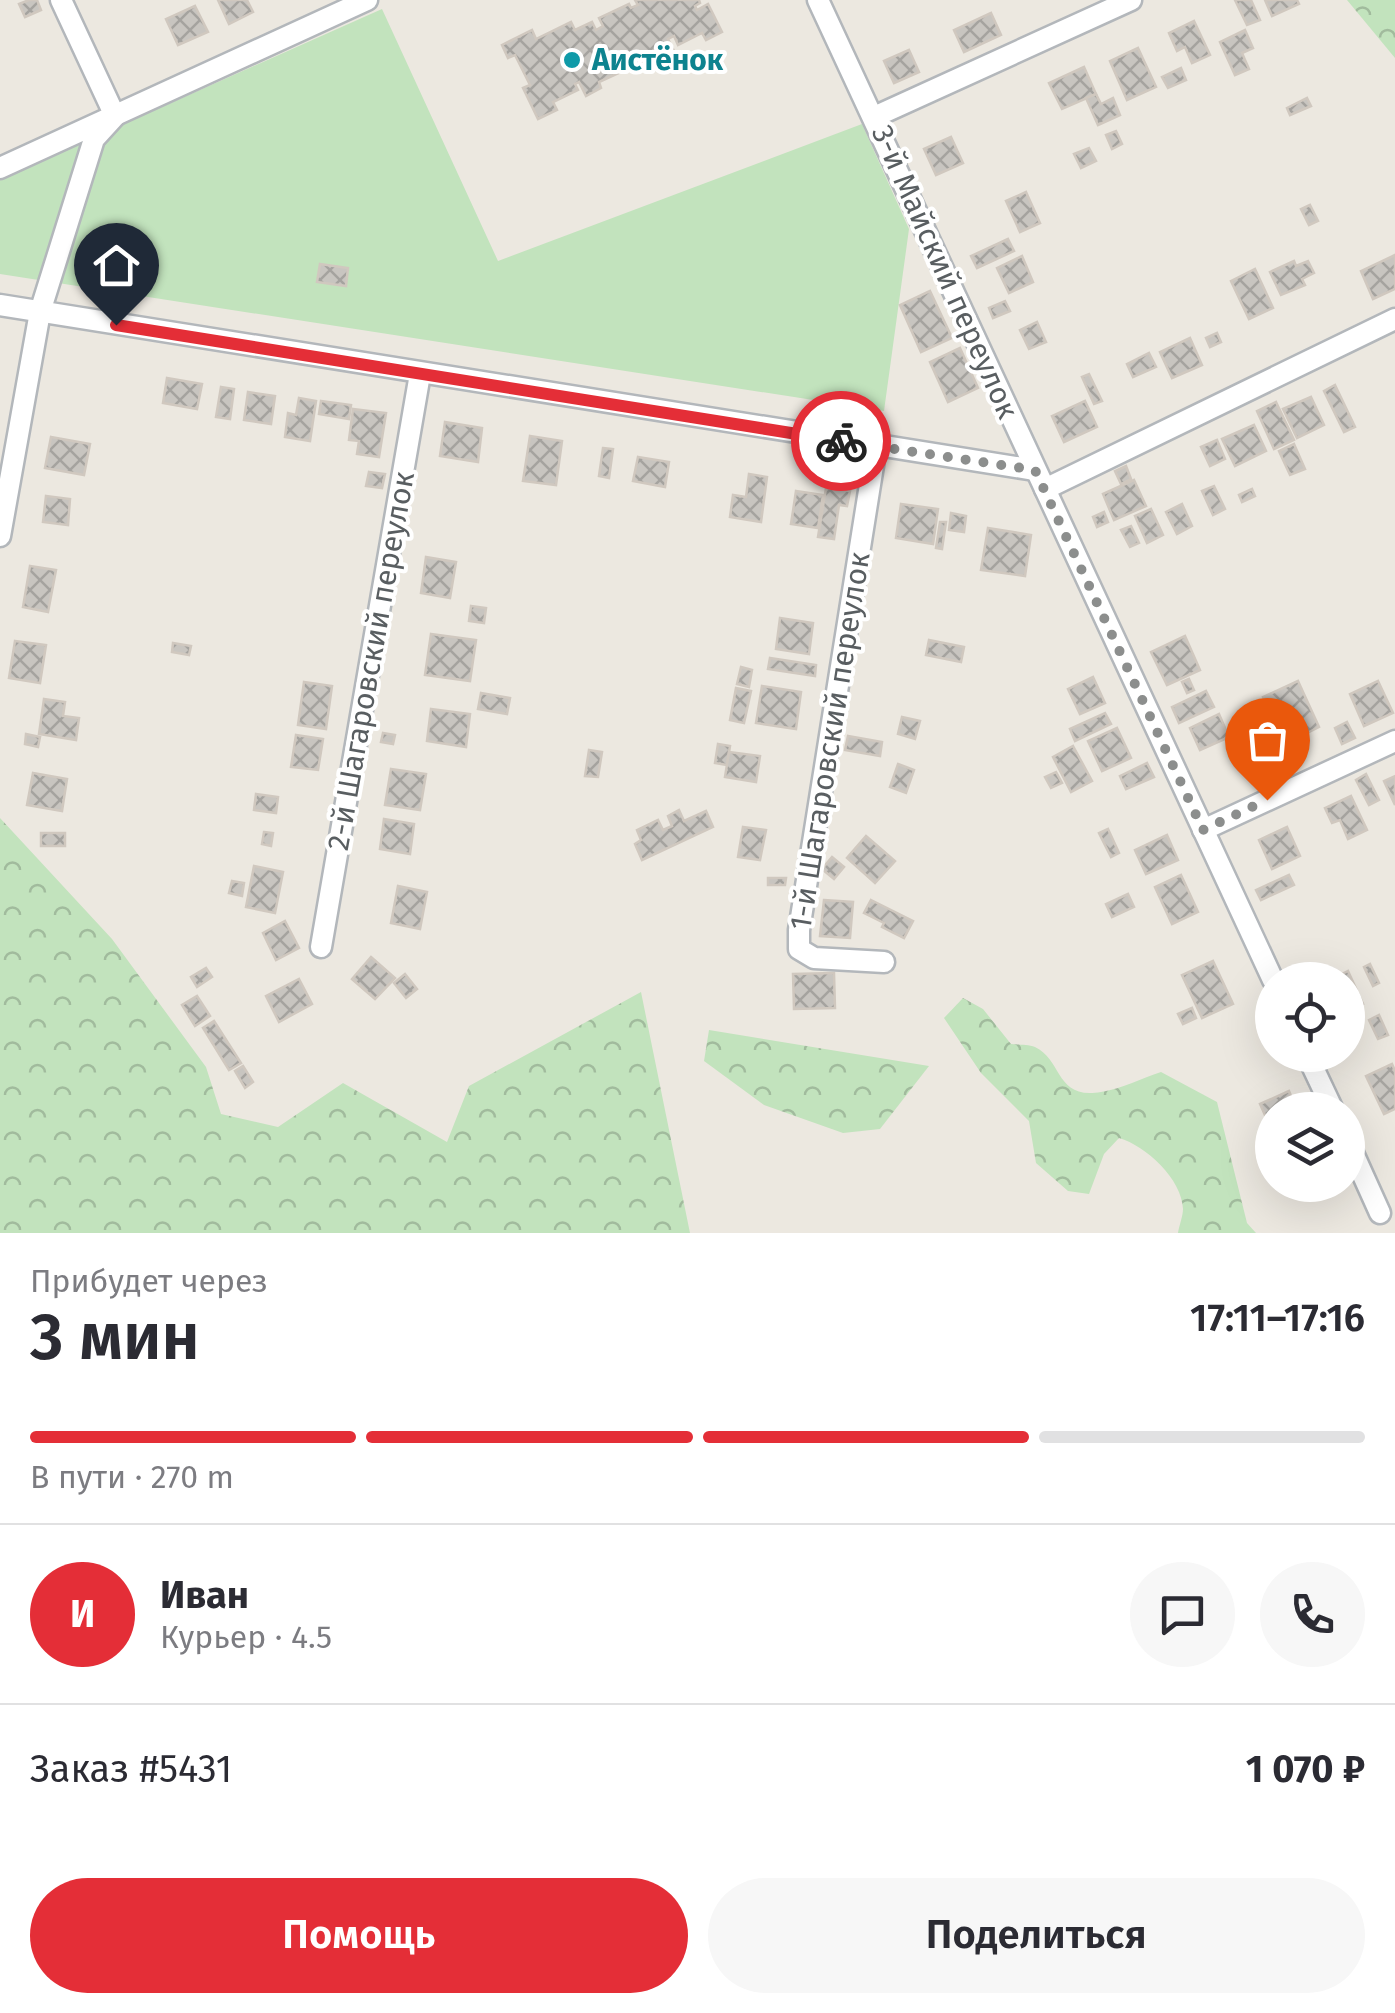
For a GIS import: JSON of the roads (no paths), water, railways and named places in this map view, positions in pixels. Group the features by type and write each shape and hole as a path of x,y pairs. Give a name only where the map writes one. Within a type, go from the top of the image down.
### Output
{"street":[{"path":"61,0 115,116"},
{"path":"0,168 367,0"},
{"name":"3-й Майский переулок","path":"818,0 1265,962"},
{"path":"874,117 1131,0"},
{"path":"0,536 40,312 94,139 115,116"},
{"path":"0,306 876,447 1040,479 1395,319"},
{"name":"2-й Шагаровский переулок","path":"322,948 420,374"},
{"name":"1-й Шагаровский переулок","path":"876,447 799,949 814,958 884,962"},
{"path":"1203,830 1395,740"},
{"path":"1365,1180 1380,1213"}],"place":[{"name":"Аистёнок","path":"572,60"}]}
